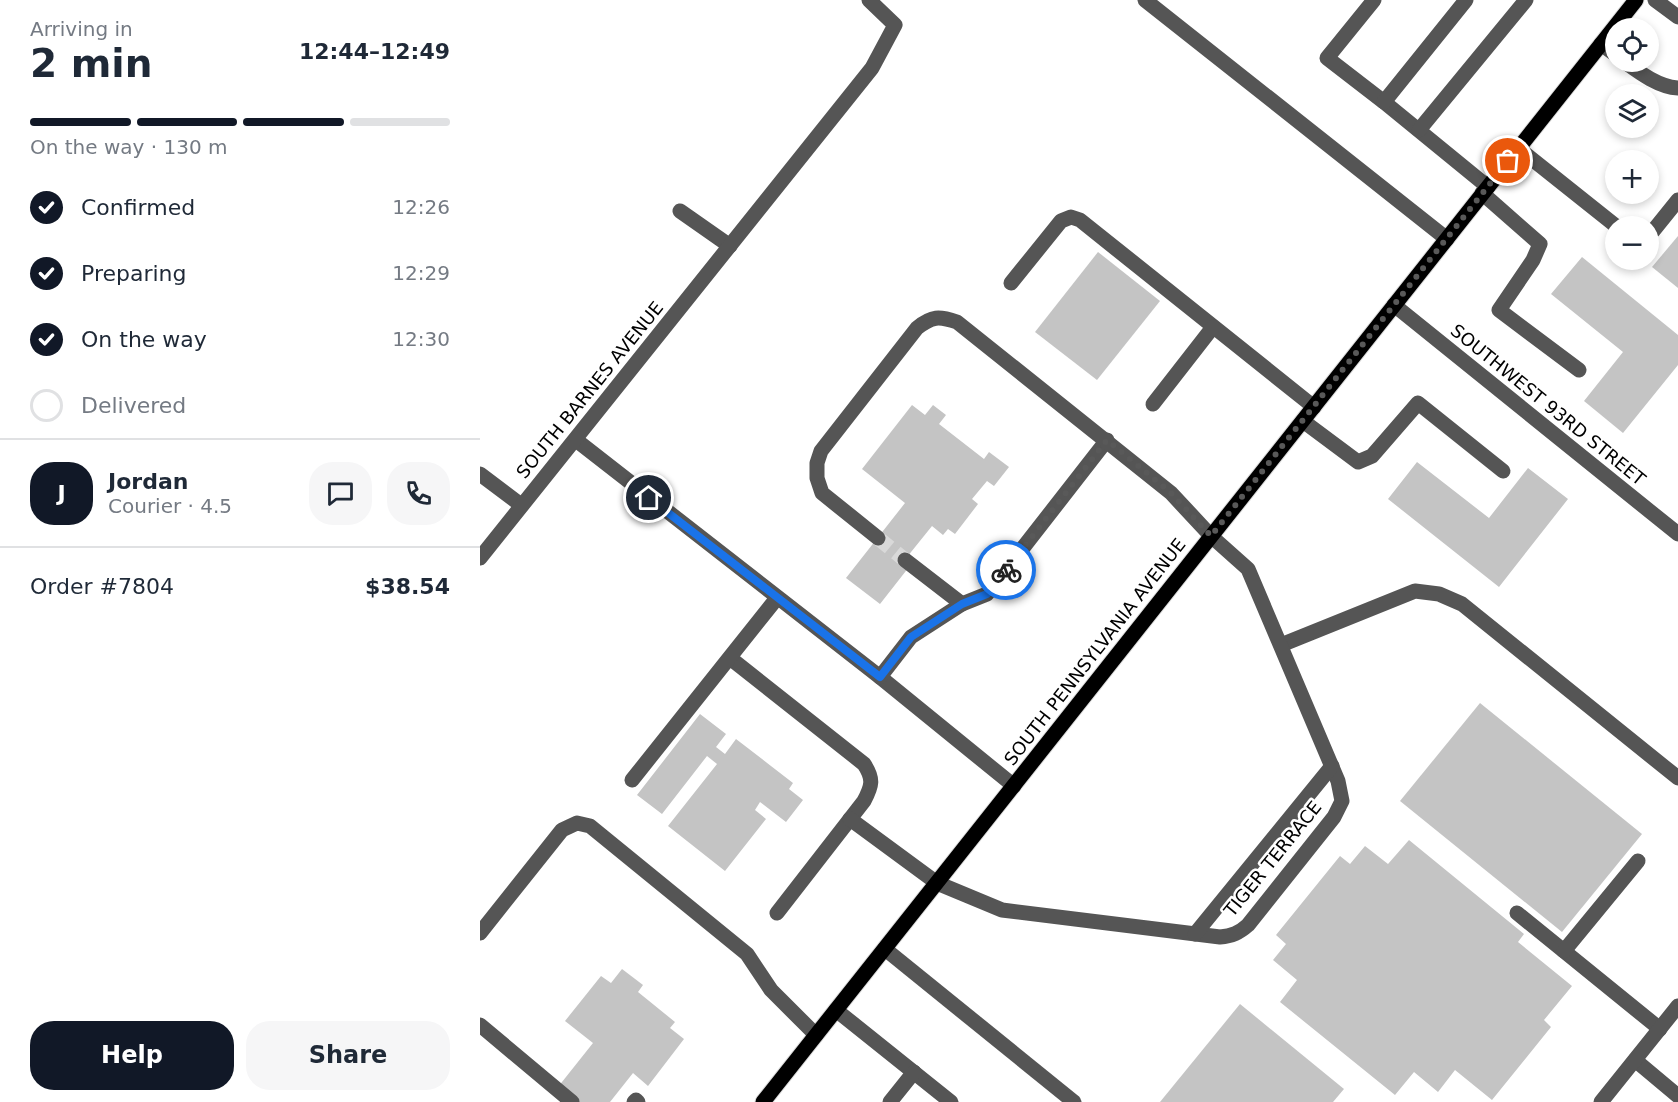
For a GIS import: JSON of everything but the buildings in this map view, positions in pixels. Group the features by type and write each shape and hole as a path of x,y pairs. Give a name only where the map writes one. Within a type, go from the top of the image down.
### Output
{"main road":[{"name":"SOUTH PENNSYLVANIA AVENUE","path":"763,1102 1636,0"}],"street":[{"name":"SOUTH BARNES AVENUE","path":"480,558 872,68 895,25 869,0"},
{"path":"1145,0 1447,239"},
{"path":"1374,0 1327,58 1419,130 1540,244 1533,260 1499,310 1580,370"},
{"path":"1384,102 1466,0"},
{"path":"1419,130 1526,0"},
{"path":"1654,0 1678,17"},
{"path":"1601,44 1605,47"},
{"path":"1640,72 1668,88 1678,88"},
{"path":"1518,148 1605,217"},
{"path":"1659,224 1678,200"},
{"path":"681,211 730,246"},
{"path":"1011,283 1060,221 1071,217 1080,220 1314,407"},
{"name":"SOUTHWEST 93RD STREET","path":"1394,305 1678,534"},
{"name":"TIGER TERRACE","path":"850,819 937,883 1002,910 1220,937 1233,936 1242,931 1334,817 1342,795 1332,766 1248,568 1211,536 1171,493 957,322 935,318 917,328 821,451 817,463 817,478 822,493 878,538"},
{"path":"1152,404 1213,327"},
{"path":"1303,421 1358,462 1372,456 1418,403 1503,471"},
{"path":"576,440 880,677 1014,786"},
{"path":"880,677 911,637 962,604 987,594 1107,440"},
{"path":"480,474 521,506"},
{"path":"905,560 962,604"},
{"path":"1281,645 1415,591 1439,594 1462,604 1678,778"},
{"path":"632,780 777,598"},
{"path":"730,658 864,764 870,773 871,787 864,801 777,913"},
{"path":"1195,934 1332,766"},
{"path":"480,933 562,830 577,823 590,826 747,954 771,990 816,1035"},
{"path":"1564,951 1638,861"},
{"path":"1516,913 1660,1029"},
{"path":"885,949 1074,1102"},
{"path":"1601,1102 1678,1005"},
{"path":"836,1010 951,1102"},
{"path":"480,1024 572,1102"},
{"path":"1635,1060 1678,1096"},
{"path":"890,1102 914,1072"}],"tunnel":[{"path":"878,538 905,560"}],"way so far":[{"path":"1006,570 1107,440 1171,493 1211,536 1508,161"}],"route":[{"path":"649,498 880,677 911,637 962,604 987,594 1006,570"}]}
